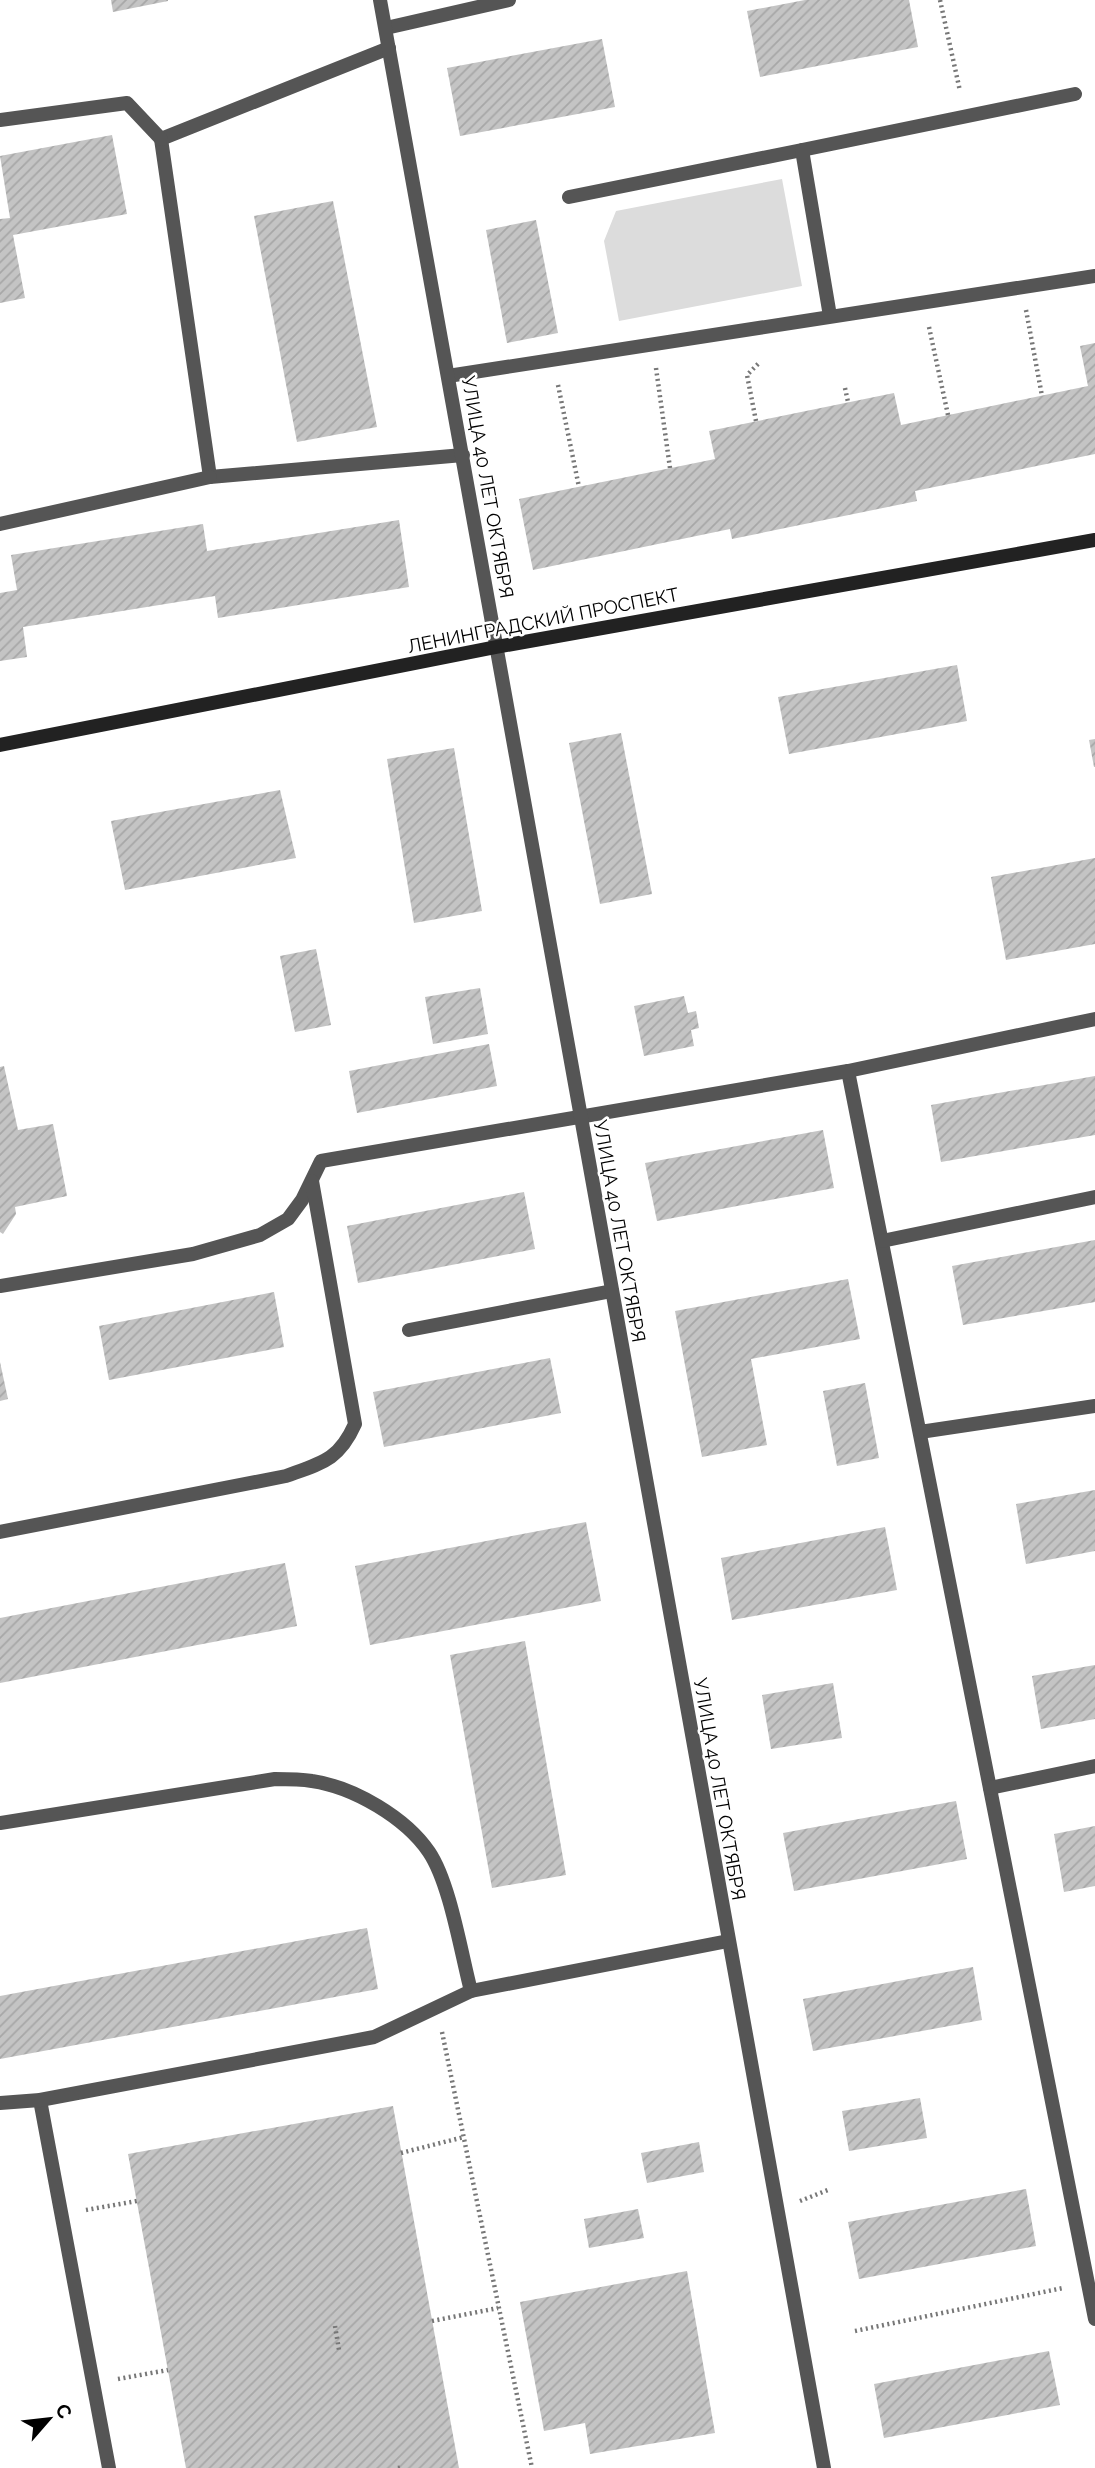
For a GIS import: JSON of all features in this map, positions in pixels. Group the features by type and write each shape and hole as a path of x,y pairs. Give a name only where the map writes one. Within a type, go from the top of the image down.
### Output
{"main road":[{"name":"ЛЕНИНГРАДСКИЙ ПРОСПЕКТ","path":"0,745 496,648 1095,540"}],"street":[{"name":"УЛИЦА 40 ЛЕТ ОКТЯБРЯ","path":"380,0 824,2468"},
{"path":"386,28 509,0"},
{"path":"161,139 389,48"},
{"path":"569,197 1075,94"},
{"path":"0,120 127,103 161,139 210,477"},
{"path":"802,150 830,316"},
{"path":"448,376 1095,275"},
{"path":"0,524 210,477 463,455"},
{"path":"0,1286 228,1246 260,1235 288,1219 321,1161 848,1071 1095,1019"},
{"path":"848,1071 1091,2282 1095,2319"},
{"path":"0,1532 286,1475 324,1462 345,1447 355,1424 312,1181"},
{"path":"882,1241 1095,1197"},
{"path":"409,1330 612,1291"},
{"path":"920,1433 1095,1406"},
{"path":"990,1788 1095,1766"},
{"path":"0,1823 275,1779 314,1781 338,1788 373,1804 407,1828 430,1853 444,1885 471,1991"},
{"path":"0,2103 40,2100 374,2037 471,1991 728,1941"},
{"path":"40,2100 109,2468"}],"path":[{"path":"940,0 960,87"},
{"path":"1022,287 1042,396"},
{"path":"924,302 948,415"},
{"path":"653,344 670,468"},
{"path":"553,359 579,487"},
{"path":"756,421 747,375 759,363"},
{"path":"845,388 848,402"},
{"path":"437,2007 532,2468"},
{"path":"401,2153 464,2137"},
{"path":"61,2214 137,2201"},
{"path":"855,2331 1066,2288"},
{"path":"432,2322 499,2308"},
{"path":"335,2326 339,2350"},
{"path":"93,2383 168,2370"}],"shaded area":[{"path":"782,179 802,286 619,321 604,241 616,211"}],"building":[{"path":"111,0 168,0 168,1 113,12"},
{"path":"805,0 909,0 918,47 760,77 747,11"},
{"path":"602,39 615,107 460,136 447,68"},
{"path":"112,135 127,214 13,235 25,298 0,303 0,219 10,218 0,156"},
{"path":"333,201 377,427 297,442 254,216"},
{"path":"536,220 558,333 507,343 486,230"},
{"path":"1095,343 1095,454 915,491 917,501 732,539 730,529 533,570 519,499 715,459 709,431 894,393 901,425 1088,386 1080,346"},
{"path":"399,520 409,587 218,618 215,596 23,627 27,657 0,661 0,593 17,590 11,555 203,524 207,551"},
{"path":"957,665 967,721 789,754 778,697"},
{"path":"621,733 652,894 600,904 569,743"},
{"path":"1095,739 1095,767 1094,767 1089,740"},
{"path":"454,748 482,911 414,923 387,759"},
{"path":"280,790 296,858 125,890 111,821"},
{"path":"1095,858 1095,944 1006,960 991,877"},
{"path":"316,949 331,1025 295,1032 280,956"},
{"path":"480,988 488,1034 433,1044 425,997"},
{"path":"684,996 688,1013 696,1011 699,1028 691,1030 694,1046 644,1056 634,1006"},
{"path":"489,1044 497,1086 357,1113 349,1071"},
{"path":"4,1066 18,1130 53,1124 67,1196 15,1207 16,1214 3,1234 0,1232 0,1067"},
{"path":"1095,1076 1095,1135 941,1162 931,1105"},
{"path":"823,1130 834,1188 657,1221 645,1163"},
{"path":"524,1192 535,1249 358,1283 347,1226"},
{"path":"1095,1240 1095,1302 963,1325 952,1266"},
{"path":"848,1279 860,1339 751,1359 767,1445 702,1457 675,1311"},
{"path":"274,1292 284,1347 109,1380 99,1326"},
{"path":"550,1358 561,1413 384,1447 373,1392"},
{"path":"0,1362 8,1399 0,1401"},
{"path":"865,1383 879,1458 837,1466 823,1391"},
{"path":"1095,1490 1095,1551 1026,1564 1016,1504"},
{"path":"586,1522 601,1601 370,1645 355,1566"},
{"path":"885,1527 897,1590 732,1620 721,1558"},
{"path":"285,1563 297,1626 0,1683 0,1618"},
{"path":"525,1641 566,1875 492,1888 450,1655"},
{"path":"1095,1665 1095,1719 1041,1729 1032,1676"},
{"path":"833,1683 842,1738 771,1749 762,1695"},
{"path":"956,1801 967,1859 794,1891 783,1833"},
{"path":"1095,1826 1095,1886 1064,1892 1054,1834"},
{"path":"367,1928 378,1989 0,2059 0,1996"},
{"path":"973,1967 982,2020 813,2051 803,1999"},
{"path":"920,2098 927,2138 849,2151 842,2111"},
{"path":"393,2106 459,2468 186,2468 128,2154"},
{"path":"699,2142 704,2172 647,2183 641,2153"},
{"path":"1026,2189 1036,2246 859,2279 848,2222"},
{"path":"638,2209 644,2238 589,2248 584,2219"},
{"path":"687,2271 715,2433 590,2454 585,2423 544,2431 520,2302"},
{"path":"1049,2351 1060,2405 884,2438 874,2384"}]}
